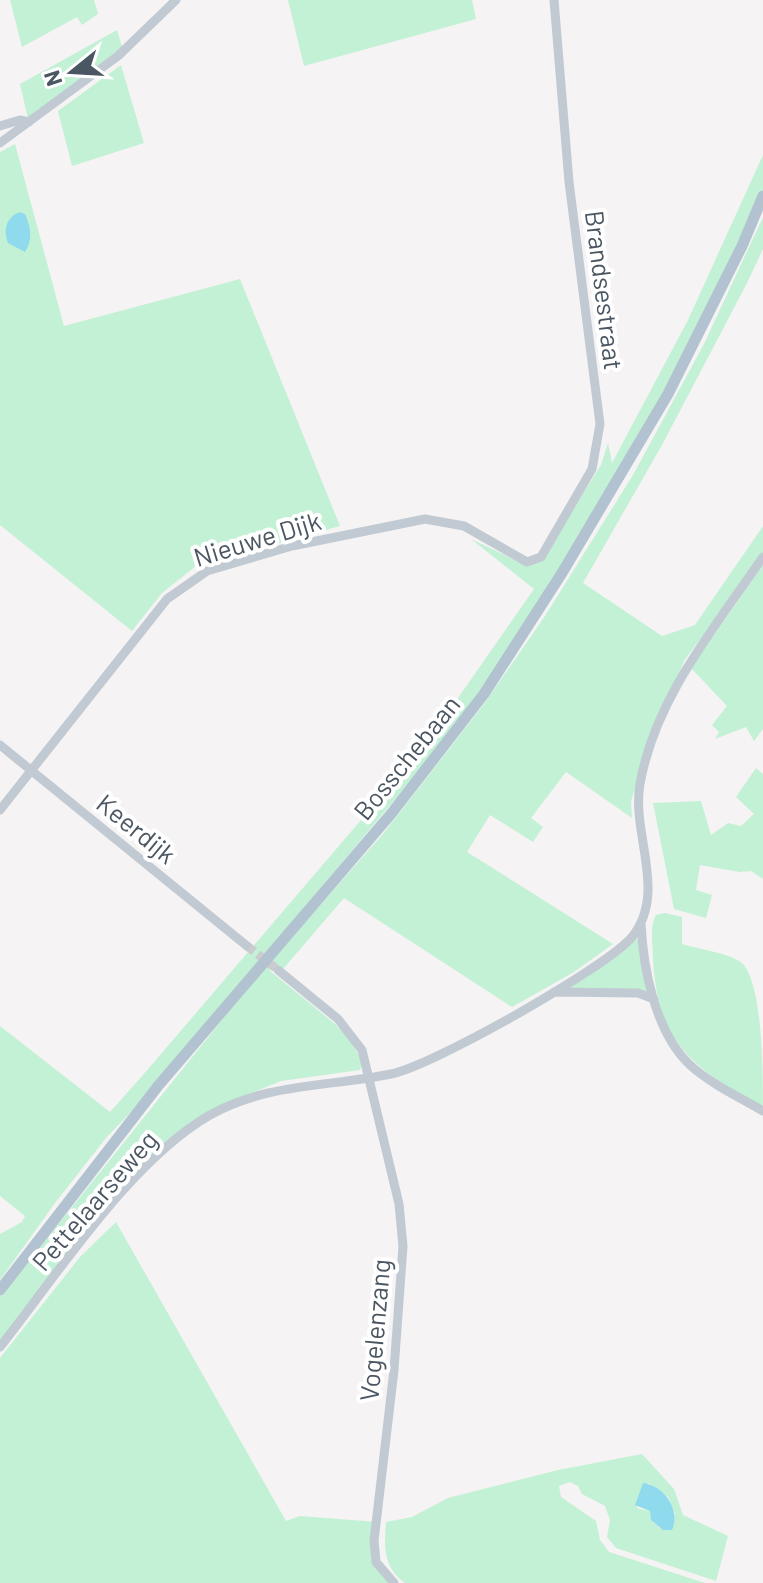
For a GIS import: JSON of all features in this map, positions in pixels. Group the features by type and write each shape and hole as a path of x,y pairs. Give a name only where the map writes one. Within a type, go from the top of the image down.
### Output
{"main road":[{"name":"Bosschebaan","path":"0,1290 158,1086 391,814 484,694 562,573 668,394 742,246 763,196"}],"street":[{"path":"0,143 118,56 176,0"},
{"name":"Brandsestraat","path":"527,562 541,557 592,469 599,446 600,424 569,182 554,0"},
{"path":"0,126 20,120 29,122"},
{"name":"Nieuwe Dijk","path":"0,810 167,599 207,571 292,546 425,519 464,526 527,562"},
{"path":"763,557 686,668 667,707 644,770 639,802 648,893 641,923 646,981 691,1065 763,1111"},
{"name":"Keerdijk","path":"0,745 247,946"},
{"name":"Pettelaarseweg","path":"0,1347 133,1180 186,1130 259,1093 370,1077 425,1063 551,992 623,945 641,923"},
{"path":"278,970 352,1034 362,1050 370,1077"},
{"path":"551,992 638,993 654,999"},
{"name":"Vogelenzang","path":"370,1077 399,1204 403,1246 394,1370 374,1541 376,1562 394,1583"}],"green space":[{"path":"10,0 94,0 98,14 82,25 77,17 22,47"},
{"path":"288,0 472,0 476,19 304,66"},
{"path":"117,30 123,50 28,119 20,84"},
{"path":"121,65 144,143 72,166 58,111"},
{"path":"15,144 64,326 240,279 340,526 196,566 162,593 132,631 0,525 0,152"},
{"path":"763,155 763,190 692,343 527,625 462,716 397,797 146,1096 106,1138 0,1280 0,1234 22,1222 25,1216 0,1196 0,1026 110,1112 143,1075 373,806 458,698 534,589 471,539 528,566 542,559 601,465 608,443 612,463 688,320"},
{"path":"763,217 763,249 746,285 662,445 583,583 662,636 695,625 763,526 763,554 684,661 642,767 631,801 632,818 566,772 531,818 543,827 533,842 490,815 467,852 613,944 574,972 512,1007 344,898 283,969 275,963 269,970 348,1037 363,1062 360,1070 281,1081 230,1102 160,1149 0,1342 0,1297 254,980 383,834 484,704 545,616 633,475 704,344"},
{"path":"763,565 763,729 754,741 746,727 715,739 719,732 712,725 727,706 691,668"},
{"path":"756,768 763,774 763,879 751,871 700,865 696,890 712,895 706,918 674,909 653,803 701,801 711,835 728,823 741,826 754,814 736,797"},
{"path":"665,913 682,917 682,944 736,959 749,974 758,1009 763,1108 699,1066 671,1033 656,987 652,941 656,915"},
{"path":"637,936 647,993 567,990 567,987"},
{"path":"116,1222 286,1521 300,1516 377,1522 381,1574 388,1583 0,1583 0,1358 80,1257"},
{"path":"642,1454 674,1489 683,1515 728,1536 716,1581 616,1548 607,1537 610,1520 605,1506 582,1494 578,1486 570,1482 559,1486 561,1497 596,1521 600,1540 609,1552 705,1583 405,1583 392,1570 385,1548 386,1522 412,1517 448,1498 558,1470","holes":["648,1483 668,1497 675,1514 660,1528 651,1520 650,1511 637,1508"]}],"water":[{"path":"20,212 25,214 30,229 25,252 8,243 6,233 9,221"},
{"path":"643,1483 658,1489 669,1500 674,1514 672,1530 663,1530 651,1520 650,1511 635,1505"}],"tunnel":[{"path":"247,946 278,970"}]}
